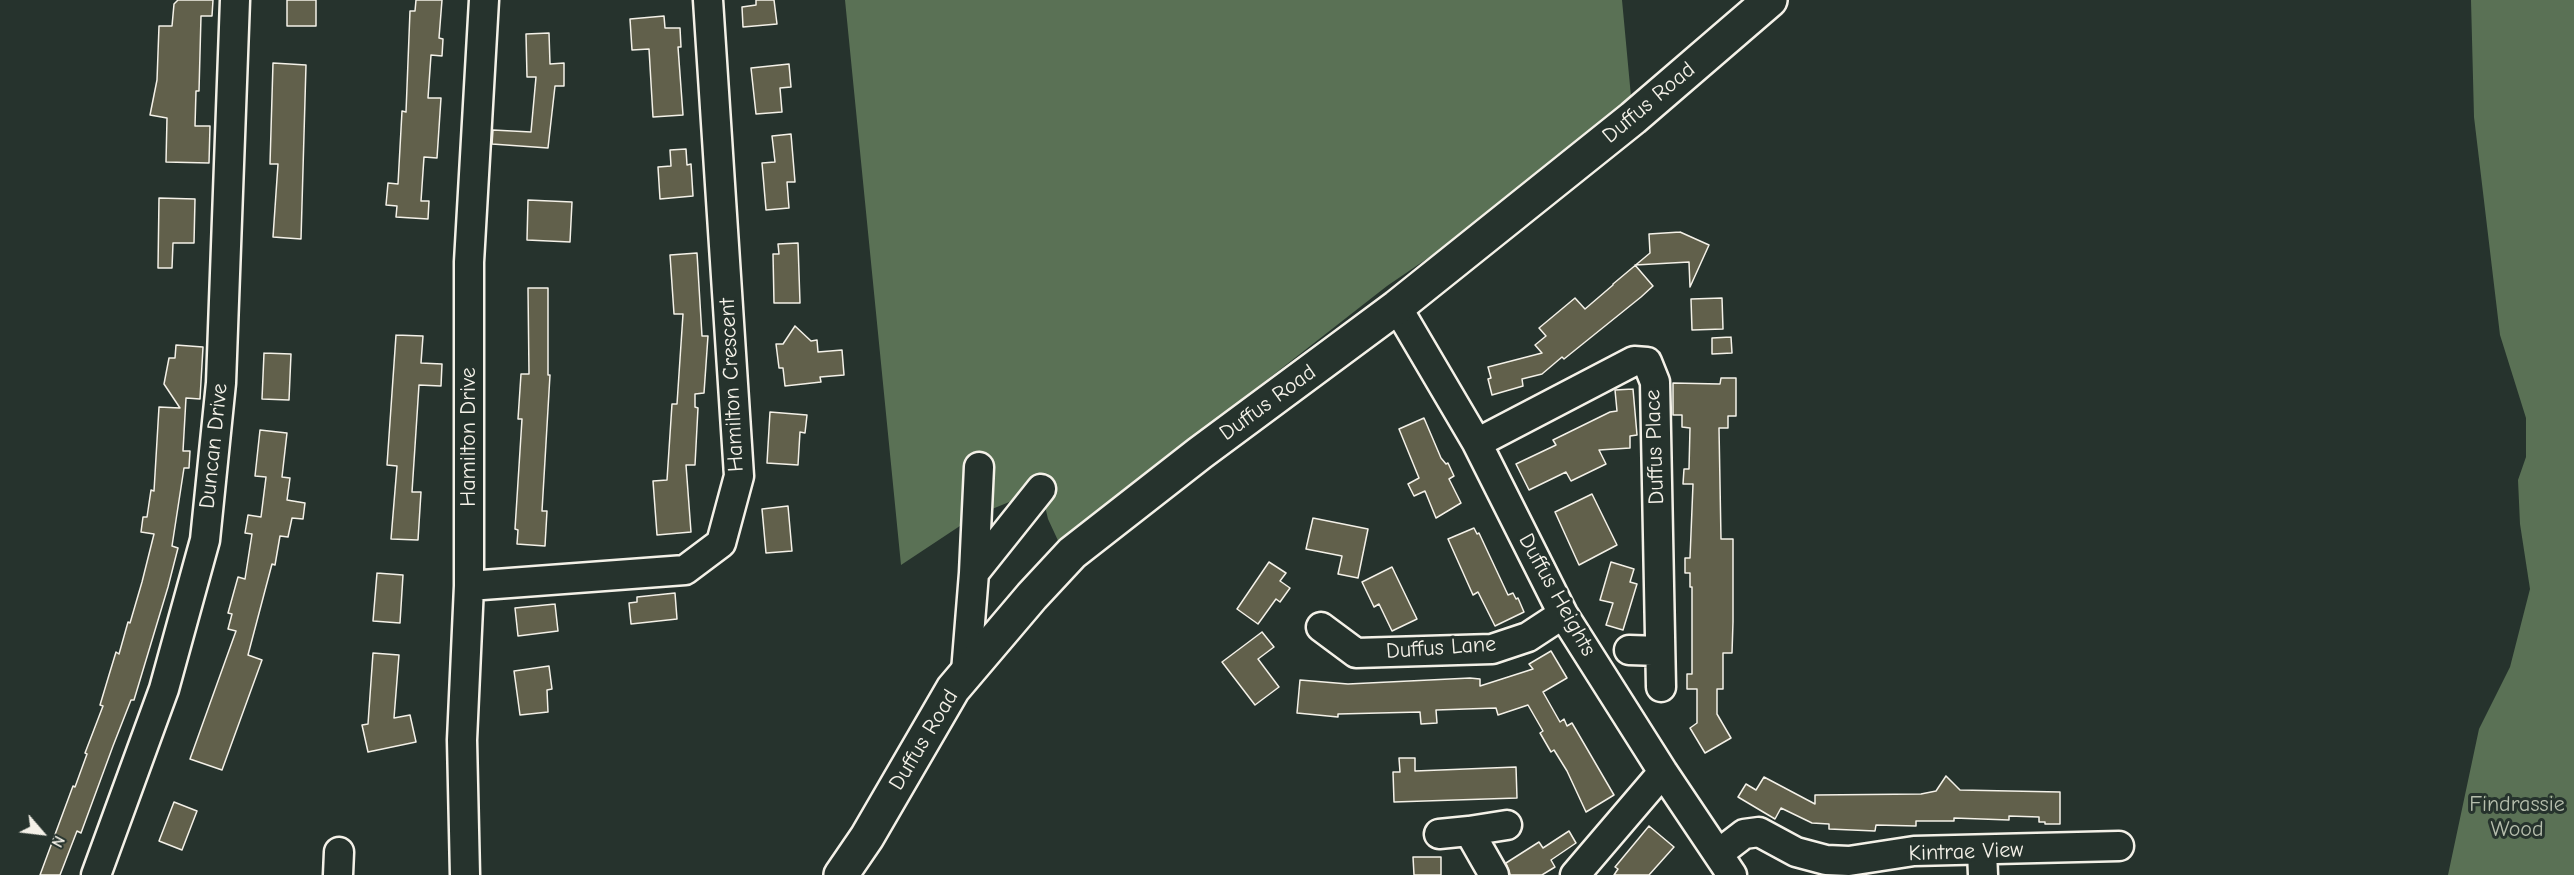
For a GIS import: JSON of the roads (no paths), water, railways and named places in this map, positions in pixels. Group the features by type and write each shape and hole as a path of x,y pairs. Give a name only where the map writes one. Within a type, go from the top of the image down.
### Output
{"main road":[{"name":"Duffus Road","path":"841,875 867,837 953,689 1072,553 1200,453 1397,307 1633,118 1770,0"}],"street":[{"name":"Duncan Drive","path":"96,875 164,688 205,540 221,383 236,0"},
{"name":"Hamilton Drive","path":"465,875 462,740 469,586 469,262 484,0"},
{"name":"Hamilton Crescent","path":"469,586 685,570 721,543 739,476 708,0"},
{"name":"Duffus Heights","path":"1397,307 1477,443 1563,614 1663,772 1725,864"},
{"name":"Duffus Place","path":"1477,443 1634,361 1647,362 1654,381 1661,687"},
{"path":"966,672 979,467"},
{"path":"974,573 1041,489"},
{"name":"Duffus Lane","path":"1321,627 1356,653 1492,649 1528,637 1563,614"},
{"path":"1629,650 1660,651"},
{"path":"1575,875 1663,772"},
{"path":"1439,834 1507,825"},
{"path":"1469,831 1494,875"},
{"name":"Kintrae View","path":"1725,864 1744,834 1759,831 1796,852 1826,860 1849,861 1914,852 1982,863 2119,846"}],"park label":[{"name":"Findrassie Wood","path":"2517,818"}]}
